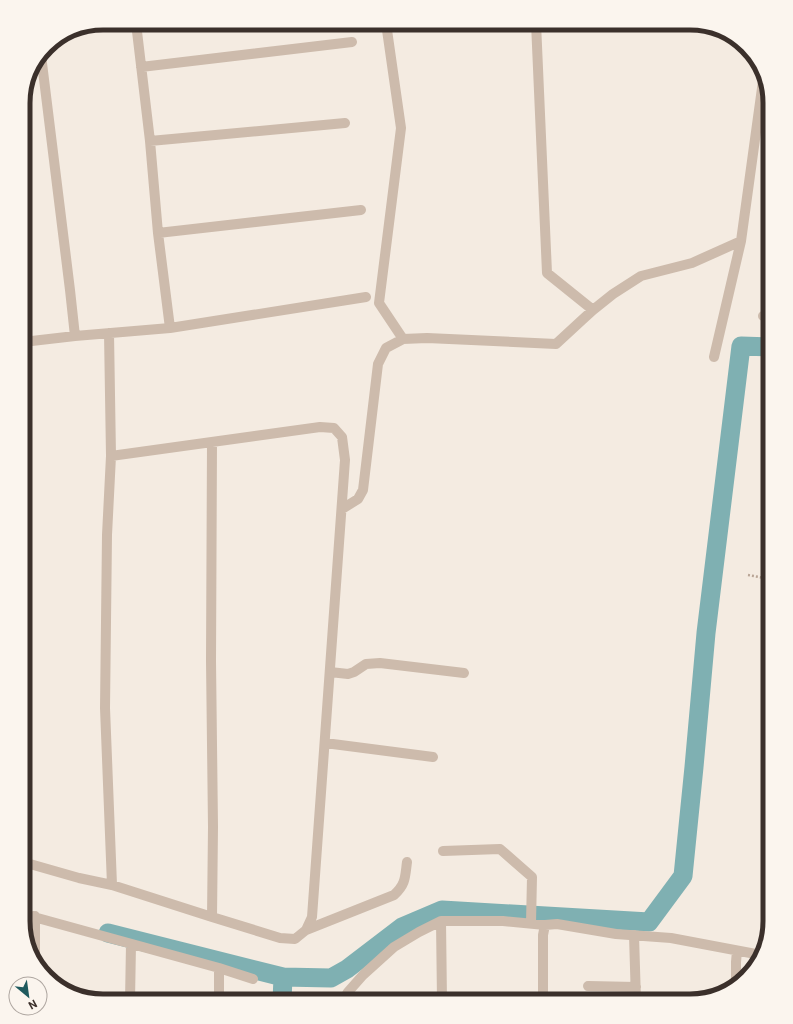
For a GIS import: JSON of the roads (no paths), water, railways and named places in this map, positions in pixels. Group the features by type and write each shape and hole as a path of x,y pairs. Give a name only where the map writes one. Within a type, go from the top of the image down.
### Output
{"street":[{"path":"137,30 150,141 158,233 170,328"},
{"path":"387,30 401,128 379,303 403,339"},
{"path":"536,30 547,273 593,310"},
{"path":"141,67 352,42"},
{"path":"42,64 75,336"},
{"path":"714,357 741,242 762,91"},
{"path":"150,141 345,123"},
{"path":"158,233 360,210"},
{"path":"342,509 358,499 363,490 378,364 386,348 403,339 427,338 556,344 593,310 642,276 692,263 741,242"},
{"path":"30,341 170,328 366,297"},
{"path":"109,333 111,456 107,535 105,708 112,885"},
{"path":"111,456 320,427 334,428 342,437 345,460 325,743 312,917 306,930"},
{"path":"212,443 212,917"},
{"path":"330,672 348,674 366,664 380,663 464,673"},
{"path":"325,743 433,757"},
{"path":"443,851 500,849 532,877 532,923"},
{"path":"30,864 79,878 112,885 280,938 295,939 306,930 394,895 400,890 404,883 406,862"},
{"path":"30,915 219,968 253,979"},
{"path":"35,916 35,946"},
{"path":"441,921 442,994"},
{"path":"347,994 363,975 394,948 418,932 441,921 503,921 545,925 557,924 616,934 671,938 755,954"},
{"path":"543,994 543,935 545,925"},
{"path":"634,935 636,994"},
{"path":"130,994 131,944"},
{"path":"736,978 737,951"},
{"path":"219,968 219,994"},
{"path":"588,986 636,987"}],"waterway":[{"path":"108,933 283,977 331,978 347,969 402,927 442,910 649,922 683,876 706,633 741,346 763,347"},
{"path":"282,994 283,977"}]}
